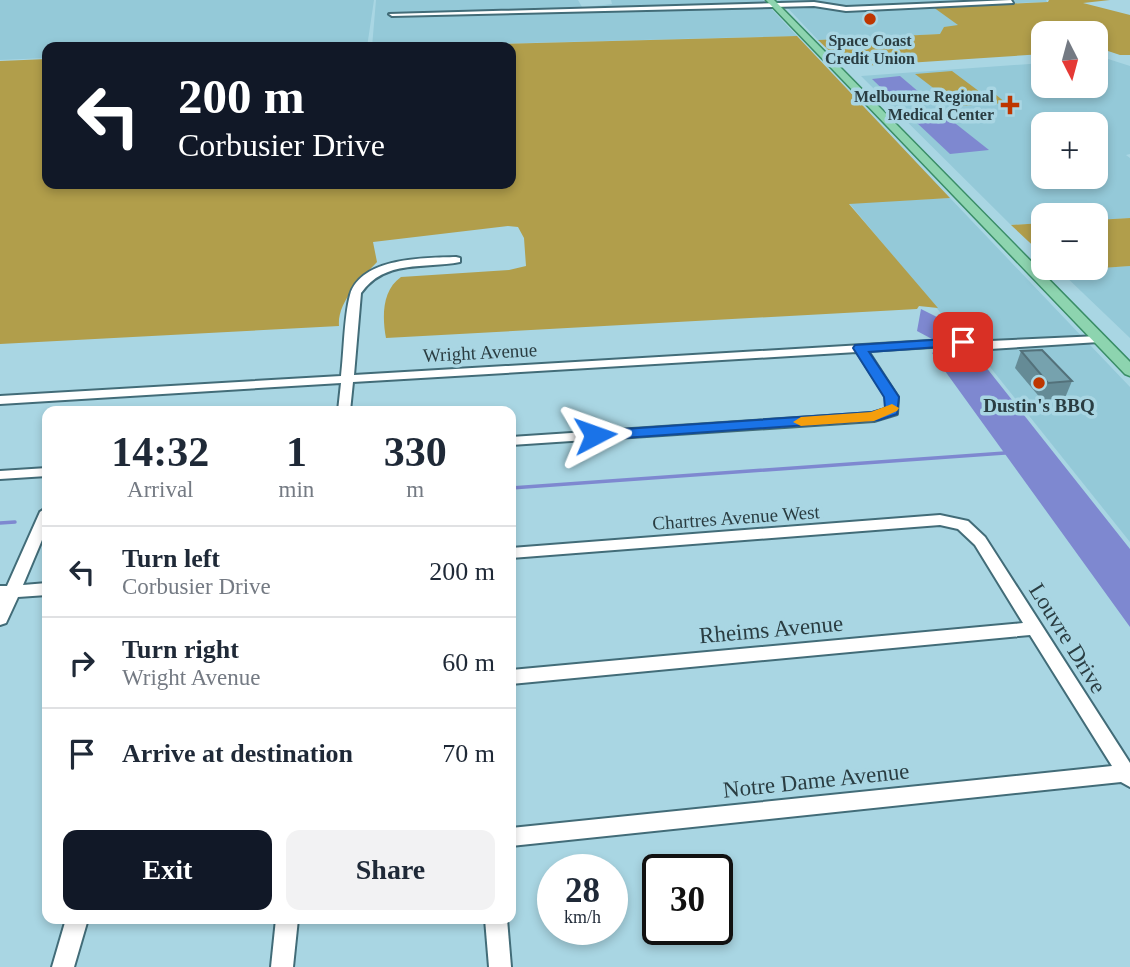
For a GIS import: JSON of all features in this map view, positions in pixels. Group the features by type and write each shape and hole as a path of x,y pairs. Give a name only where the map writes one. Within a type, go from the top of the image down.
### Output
{"main road":[{"path":"772,3 1130,372"}],"street":[{"path":"392,14 772,3 814,4 846,9 1011,2"},
{"path":"344,406 356,293 362,281 389,267 456,260"},
{"name":"Wright Avenue","path":"0,400 963,342 990,345 1095,335"},
{"path":"516,441 874,417 892,411 892,397 860,348"},
{"path":"0,475 42,472"},
{"name":"Chartres Avenue West","path":"516,553 940,520 964,524"},
{"path":"0,619 6,591 42,522"},
{"name":"Louvre Drive","path":"964,524 980,541 1128,776"},
{"path":"6,591 42,589"},
{"name":"Rheims Avenue","path":"516,677 1035,628"},
{"name":"Notre Dame Avenue","path":"516,837 1128,776"},
{"path":"63,967 75,924"},
{"path":"282,967 286,924"},
{"path":"496,924 500,967"}],"shaded area":[{"path":"0,0 374,0 368,42 42,42 42,58 0,60"},
{"path":"376,0 578,0 582,7 587,7 612,4 611,0 763,0 797,36 516,43 372,42"},
{"path":"780,0 1047,2 933,6 959,25 941,34 818,40"},
{"path":"1110,0 1083,3 1130,15 1130,55 1108,51 1108,21 1031,21 1031,55 846,67 818,40 940,34 944,27 958,25 933,7"},
{"path":"797,36 950,198 849,204 938,308 919,306 917,309 386,338 385,304 390,289 401,277 509,270 526,266 524,238 518,227 508,226 373,242 377,262 346,299 339,317 339,326 0,344 0,61 42,59 42,189 516,189 516,44"},
{"name":"Melbourne Regional Medical Center","path":"1108,59 1130,66 1130,154 1126,155 1130,158 1130,218 1108,219 1108,203 1031,203 1031,224 1011,225 861,76 1031,64 1031,98 1108,98"},
{"path":"952,71 984,95 995,94 1006,103 957,106 915,74"},
{"path":"950,198 1130,387 1130,542 978,352 965,347 970,345 966,339 958,339 964,335 955,323 944,317 849,203"},
{"path":"1130,218 1130,266 1108,268 1108,219"},
{"path":"1031,224 1031,244 1011,225"},
{"path":"1130,266 1130,338 1069,280 1108,280 1108,268"}],"water":[{"path":"900,76 933,104 898,104 872,79"},
{"path":"948,119 989,150 950,154 916,122"},
{"path":"921,309 951,324 959,334 952,338 963,349 974,352 1130,549 1130,627 932,353 939,348 932,339 917,331"}],"building":[{"path":"1042,350 1072,381 1048,383 1021,351"}],"waterway":[{"path":"516,488 1005,453"},
{"path":"0,523 15,522"}],"slow traffic":[{"path":"801,422 874,417 892,411 892,408"}],"place":[{"name":"Space Coast Credit Union","path":"870,19"},
{"name":"Melbourne Regional Medical Center","path":"1010,105"},
{"name":"Dustin's BBQ","path":"1039,383"}],"route":[{"path":"595,435 874,417 892,411 892,397 860,348 963,342"}]}
